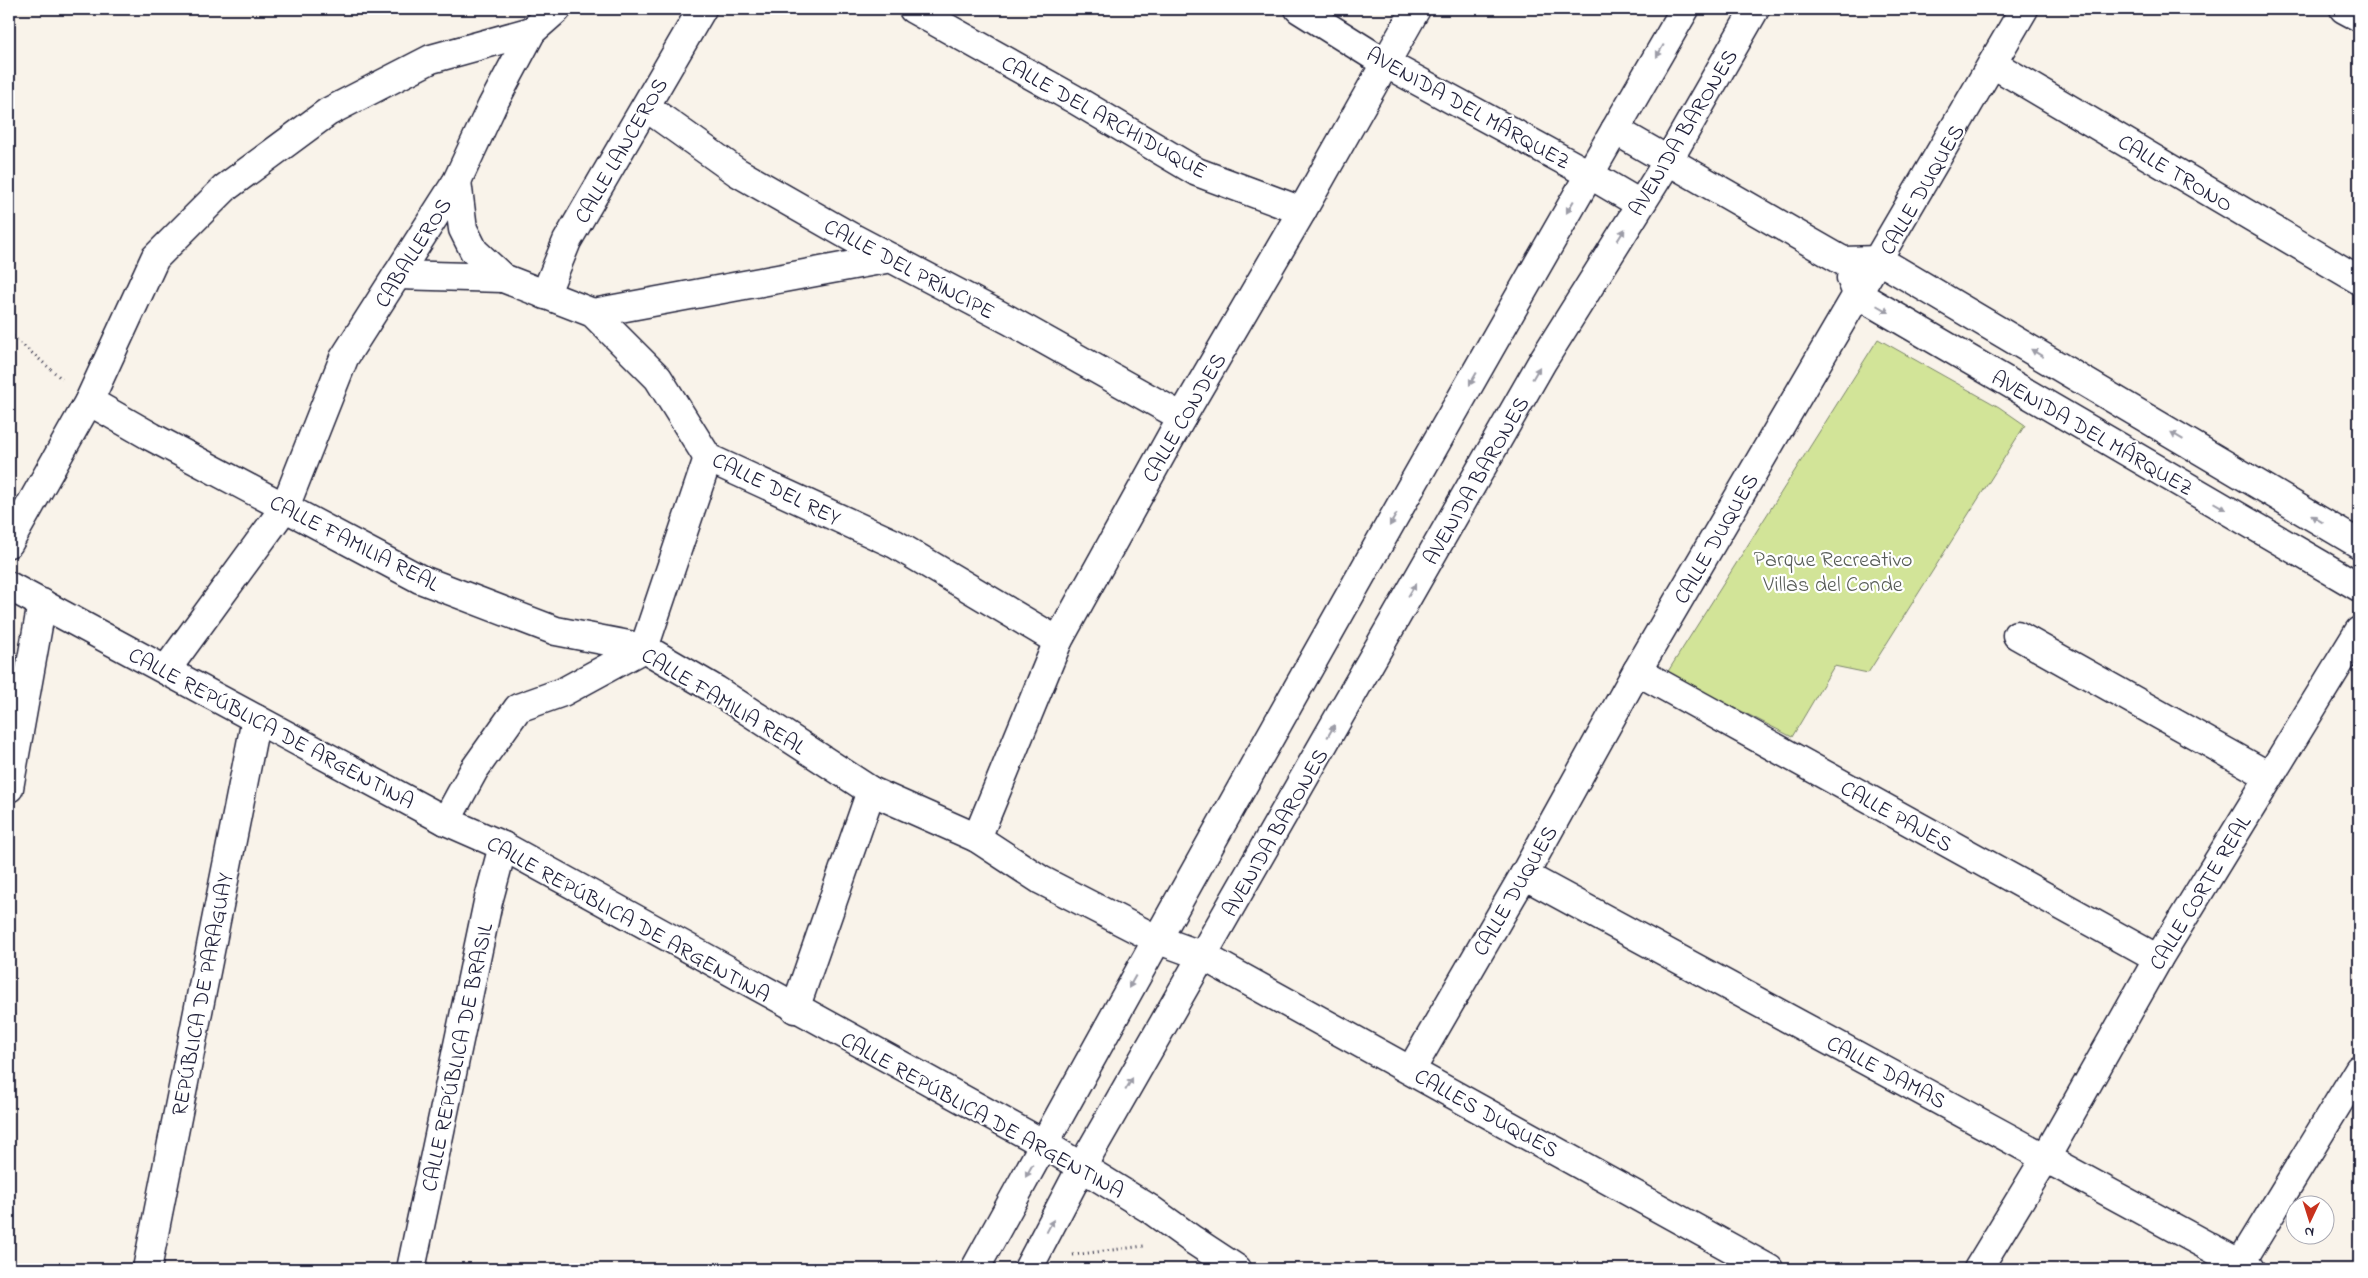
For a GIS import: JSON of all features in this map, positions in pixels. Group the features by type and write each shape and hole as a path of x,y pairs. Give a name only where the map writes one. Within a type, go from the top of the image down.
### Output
{"street":[{"name":"CABALLEROS","path":"166,670 285,507 344,358 457,181 492,106 532,31 557,9"},
{"name":"CALLE LANCEROS","path":"545,294 567,241 702,9"},
{"name":"CALLE DEL ARCHIDUQUE","path":"913,9 1074,99 1196,172 1302,211"},
{"name":"AVENIDA DEL MÁRQUEZ","path":"1298,9 1385,63 1589,174 1640,204"},
{"name":"CALLE CONDES","path":"976,838 1058,641 1182,417 1302,211 1416,9"},
{"path":"975,1269 1156,940 1589,174 1685,9"},
{"name":"AVENIDA BARONES","path":"1030,1264 1082,1168 1542,362 1668,161 1755,9"},
{"name":"CALLE DUQUES","path":"1411,1070 1524,875 1637,671 2024,9"},
{"path":"2344,9 2359,17"},
{"path":"9,543 89,401 155,258 225,188 328,112 431,59 532,31"},
{"name":"CALLE TRONO","path":"1993,64 2359,280"},
{"name":"CALLE DEL PRÍNCIPE","path":"646,107 737,172 891,258 1009,320 1182,417"},
{"path":"1615,130 1843,261 1879,260"},
{"name":"CALLE DEL REY","path":"457,181 463,229 474,251 503,278 593,312 658,378 708,458 895,544 1058,641"},
{"path":"593,312 891,258"},
{"name":"AVENIDA DEL MÁRQUEZ","path":"1879,260 2359,544"},
{"path":"1843,261 1857,294"},
{"path":"397,275 503,278"},
{"name":"AVENIDA DEL MÁRQUEZ","path":"1857,294 2359,587"},
{"name":"CALLE FAMILIA REAL","path":"89,401 152,438 420,579 556,631 644,648 716,690 871,791 976,838 1041,880 1156,940"},
{"path":"446,820 474,770 518,708 563,692 644,648 708,458"},
{"name":"CALLE REPÚBLICA DE ARGENTINA","path":"9,586 446,820 503,846 795,1009 1044,1144 1150,1209 1192,1240 1237,1269"},
{"path":"9,788 42,603"},
{"name":"CALLE CORTE REAL","path":"1978,1269 2046,1157 2158,959 2359,631"},
{"path":"2017,635 2269,776"},
{"name":"CALLE PAJES","path":"1637,671 2158,959"},
{"name":"REPÚBLICA DE PARAGUAY","path":"147,1269 256,719"},
{"path":"795,1009 871,791"},
{"name":"CALLE REPÚBLICA DE BRASIL","path":"411,1269 488,902 503,846"},
{"name":"CALLE DAMAS","path":"1524,875 2046,1157 2245,1267"},
{"name":"CALLES DUQUES","path":"1156,940 1203,956 1770,1269"},
{"path":"2245,1267 2359,1069"}],"path":[{"path":"9,333 34,357 89,401"},
{"path":"1030,1264 1192,1240"}],"green space":[{"name":"Parque Recreativo Villas del Conde","path":"1878,339 1999,407 2025,425 1868,673 1834,666 1792,737 1667,673"}]}
